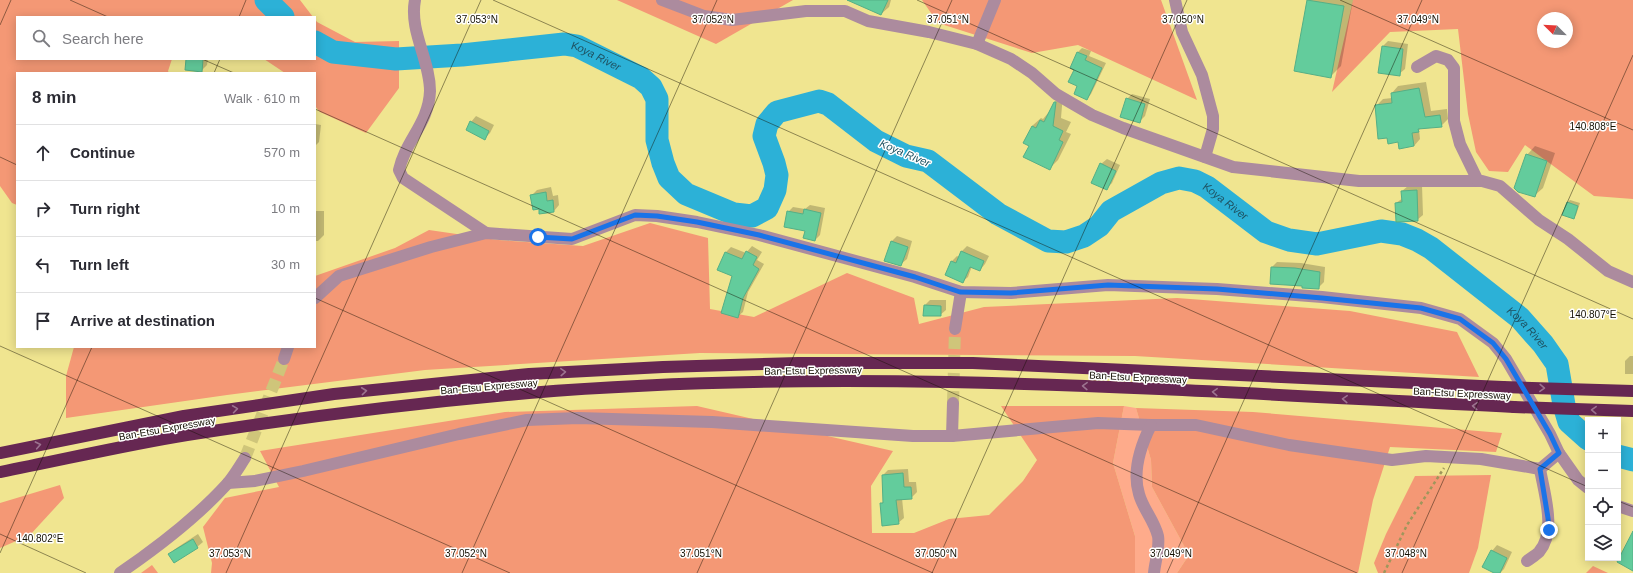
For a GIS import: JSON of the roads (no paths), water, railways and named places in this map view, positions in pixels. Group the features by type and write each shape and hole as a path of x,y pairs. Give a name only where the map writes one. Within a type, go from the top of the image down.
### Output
{"highway":[{"name":"Ban-Etsu Expressway","path":"0,453 184,416 334,394 529,374 663,367 798,363 973,363 1633,392"},
{"name":"Ban-Etsu Expressway","path":"0,472 183,436 339,412 530,393 664,386 797,382 970,382 1102,387 1514,408 1633,411"}],"street":[{"path":"415,0 413,8 414,22 430,89 429,106 425,118 401,160 399,170 403,178 486,233"},
{"path":"662,0 704,16 732,20 806,11 845,11 868,21 928,32 976,44 1011,58 1032,73 1056,94 1092,115 1123,128 1233,167 1359,181 1478,181 1500,186 1539,220 1568,239 1608,270 1633,282"},
{"path":"976,44 995,0"},
{"path":"1175,0 1182,32 1202,75 1213,116 1213,129 1205,157"},
{"path":"1417,67 1436,56 1448,60 1454,68 1454,122 1460,144 1478,181"},
{"path":"316,297 339,276 431,247 486,233 572,239 635,215 657,216 697,222 759,235 915,277 960,292 1011,293 1108,285 1217,289 1421,308 1460,319 1493,343 1510,366 1550,434 1559,453 1578,480 1585,486"},
{"path":"955,329 960,292"},
{"path":"284,359 288,348"},
{"path":"952,436 954,402"},
{"path":"228,483 255,481 303,471 459,434 527,420 578,418 712,422 913,436 952,436 1098,423 1196,425 1289,445 1392,460 1426,456 1481,460 1540,469 1559,453"},
{"path":"1151,425 1143,440 1136,474 1139,494 1154,522 1158,538 1154,573"},
{"path":"120,573 148,554 194,516 228,483 245,458"},
{"path":"1527,561 1538,553 1543,546 1549,530 1540,469"},
{"path":"1621,507 1633,511"}],"waterway":[{"name":"Koya River","path":"266,0 282,16"},
{"name":"Koya River","path":"316,43 333,52 396,59 462,55 564,44 577,46 641,78 651,87 657,99 657,140 663,163 669,178 686,194 734,214 752,216 767,208 775,190 777,175 764,136 767,124 777,112 819,101 828,104 876,141 906,156 928,161 998,214 1048,241 1066,242 1084,236 1099,226 1111,211 1161,183 1179,178 1195,181 1207,187 1266,232 1289,240 1317,244 1381,231 1402,234 1431,248 1520,318 1543,344 1557,364 1564,405 1569,422 1585,436"},
{"name":"Koya River","path":"1621,457 1633,460"}],"tunnel":[{"path":"953,403 955,329"},
{"path":"245,458 284,359"}]}
